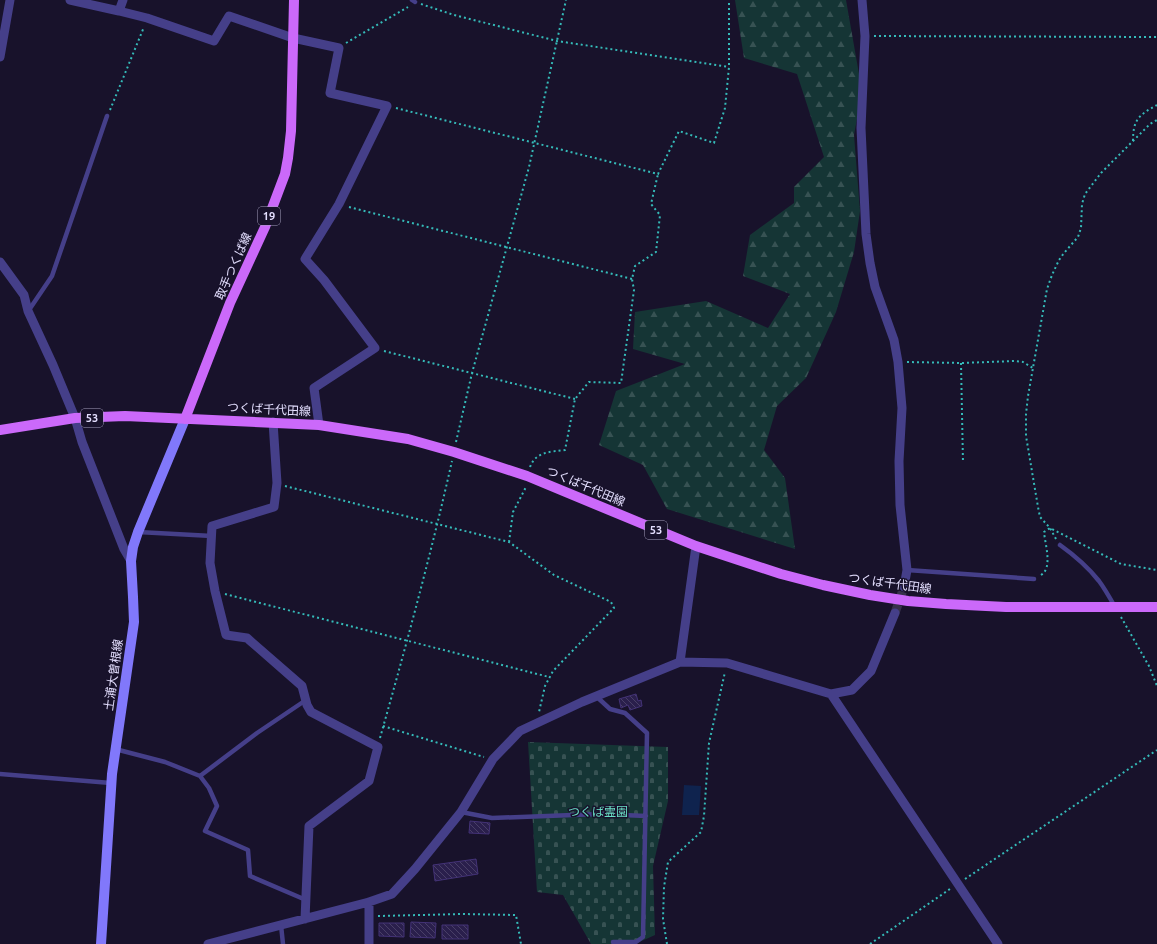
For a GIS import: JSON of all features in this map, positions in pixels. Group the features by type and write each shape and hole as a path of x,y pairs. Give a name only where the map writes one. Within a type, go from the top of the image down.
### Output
{"main road":[{"name":"取手つくば線","path":"185,419 230,303 265,227 285,174 291,131 294,0"},
{"name":"つくば千代田線","path":"0,430 75,418 125,416 319,425 408,439 454,452 527,476 696,546 781,574 823,585 908,601 999,606 1157,607"},
{"name":"土浦大曽根線","path":"101,944 111,783 134,622 131,561 133,547 185,419"}],"street":[{"path":"0,57 10,0"},
{"path":"70,0 147,18 214,41 229,16 293,38 339,48 330,93 387,106 339,204 305,259 324,280 375,348 314,388 319,425"},
{"path":"119,11 123,0"},
{"path":"862,0 865,36 860,128 866,234 875,286 894,340 898,362 902,408 899,461 900,505 907,570 904,587"},
{"path":"0,262 24,296 28,311 75,418 82,442 124,549 131,561"},
{"path":"273,422 276,483 274,507 212,526 210,563 226,636 247,638 302,686 307,705 311,712 378,747 369,781 309,826 305,919"},
{"path":"680,662 696,546"},
{"path":"208,944 369,902 392,894 415,869 461,812 493,760 520,731 582,702 680,662 726,662 830,694 852,690 871,670 895,613"},
{"path":"830,694 998,944"},
{"path":"369,902 369,944"}],"lane":[{"path":"28,311 52,276 107,116"},
{"path":"138,532 212,536"},
{"path":"1060,545 1090,570 1099,581 1115,607"},
{"path":"907,570 1034,579"},
{"path":"597,697 610,709 625,713 647,733 643,937 636,942 613,942"},
{"path":"200,776 257,733 306,700"},
{"path":"115,749 165,762 200,776 209,788 216,806 205,831 248,850 250,876 306,900"},
{"path":"0,774 111,783"},
{"path":"461,812 492,818 599,814 646,816"},
{"path":"281,925 283,944"}],"path":[{"path":"378,747 408,640 472,373 529,167 566,0"},
{"path":"339,48 413,1 454,15 558,41 729,67"},
{"path":"509,542 513,512 527,485 527,476 533,461 545,452 565,450 575,398 589,382 621,383 634,290 632,279 635,266 656,252 660,215 651,204 658,174 679,132 714,143 725,108 729,67 729,3"},
{"path":"107,116 147,18"},
{"path":"865,36 1157,37"},
{"path":"1133,142 1135,124 1137,120 1144,112 1157,105"},
{"path":"387,106 658,174"},
{"path":"1060,545 1050,528 1040,517 1026,436 1026,414 1032,368 1049,282 1059,260 1078,237 1081,228 1082,204 1085,194 1101,173 1150,124 1157,120"},
{"path":"339,204 632,279"},
{"path":"375,348 575,398"},
{"path":"898,362 1023,362 1032,368"},
{"path":"961,363 963,463"},
{"path":"276,483 509,542 554,575 611,602 614,608 553,671 549,677 544,686 536,724"},
{"path":"1050,528 1121,564 1157,570"},
{"path":"1034,579 1044,573 1048,562 1044,532 1050,528"},
{"path":"215,591 549,677"},
{"path":"1115,607 1149,666 1157,686"},
{"path":"667,944 663,919 664,887 668,862 701,832 704,816 709,743 726,662"},
{"path":"383,726 493,760"},
{"path":"870,944 1157,750"},
{"path":"369,916 462,914 516,915 521,944"}],"green space":[{"path":"735,0 846,0 862,91 854,135 860,211 854,252 836,312 806,378 777,406 764,450 785,478 795,549 667,509 643,465 599,445 616,391 685,364 633,349 635,312 706,301 768,328 790,294 743,276 750,235 794,203 794,187 824,157 797,74 744,58"},
{"name":"つくば霊園","path":"528,742 668,747 668,801 653,866 655,935 635,944 591,944 563,895 537,892"}],"water":[{"path":"684,785 701,786 699,815 682,815"}],"building":[{"path":"636,694 638,701 641,700 642,706 630,710 628,705 621,708 619,699"},
{"path":"470,821 490,823 489,834 469,833"},
{"path":"476,859 478,874 435,881 433,865"},
{"path":"411,922 436,923 435,938 410,937"},
{"path":"379,923 404,923 404,937 379,936"},
{"path":"442,925 468,925 468,939 442,939"}],"tunnel":[{"path":"895,613 904,587"}]}
